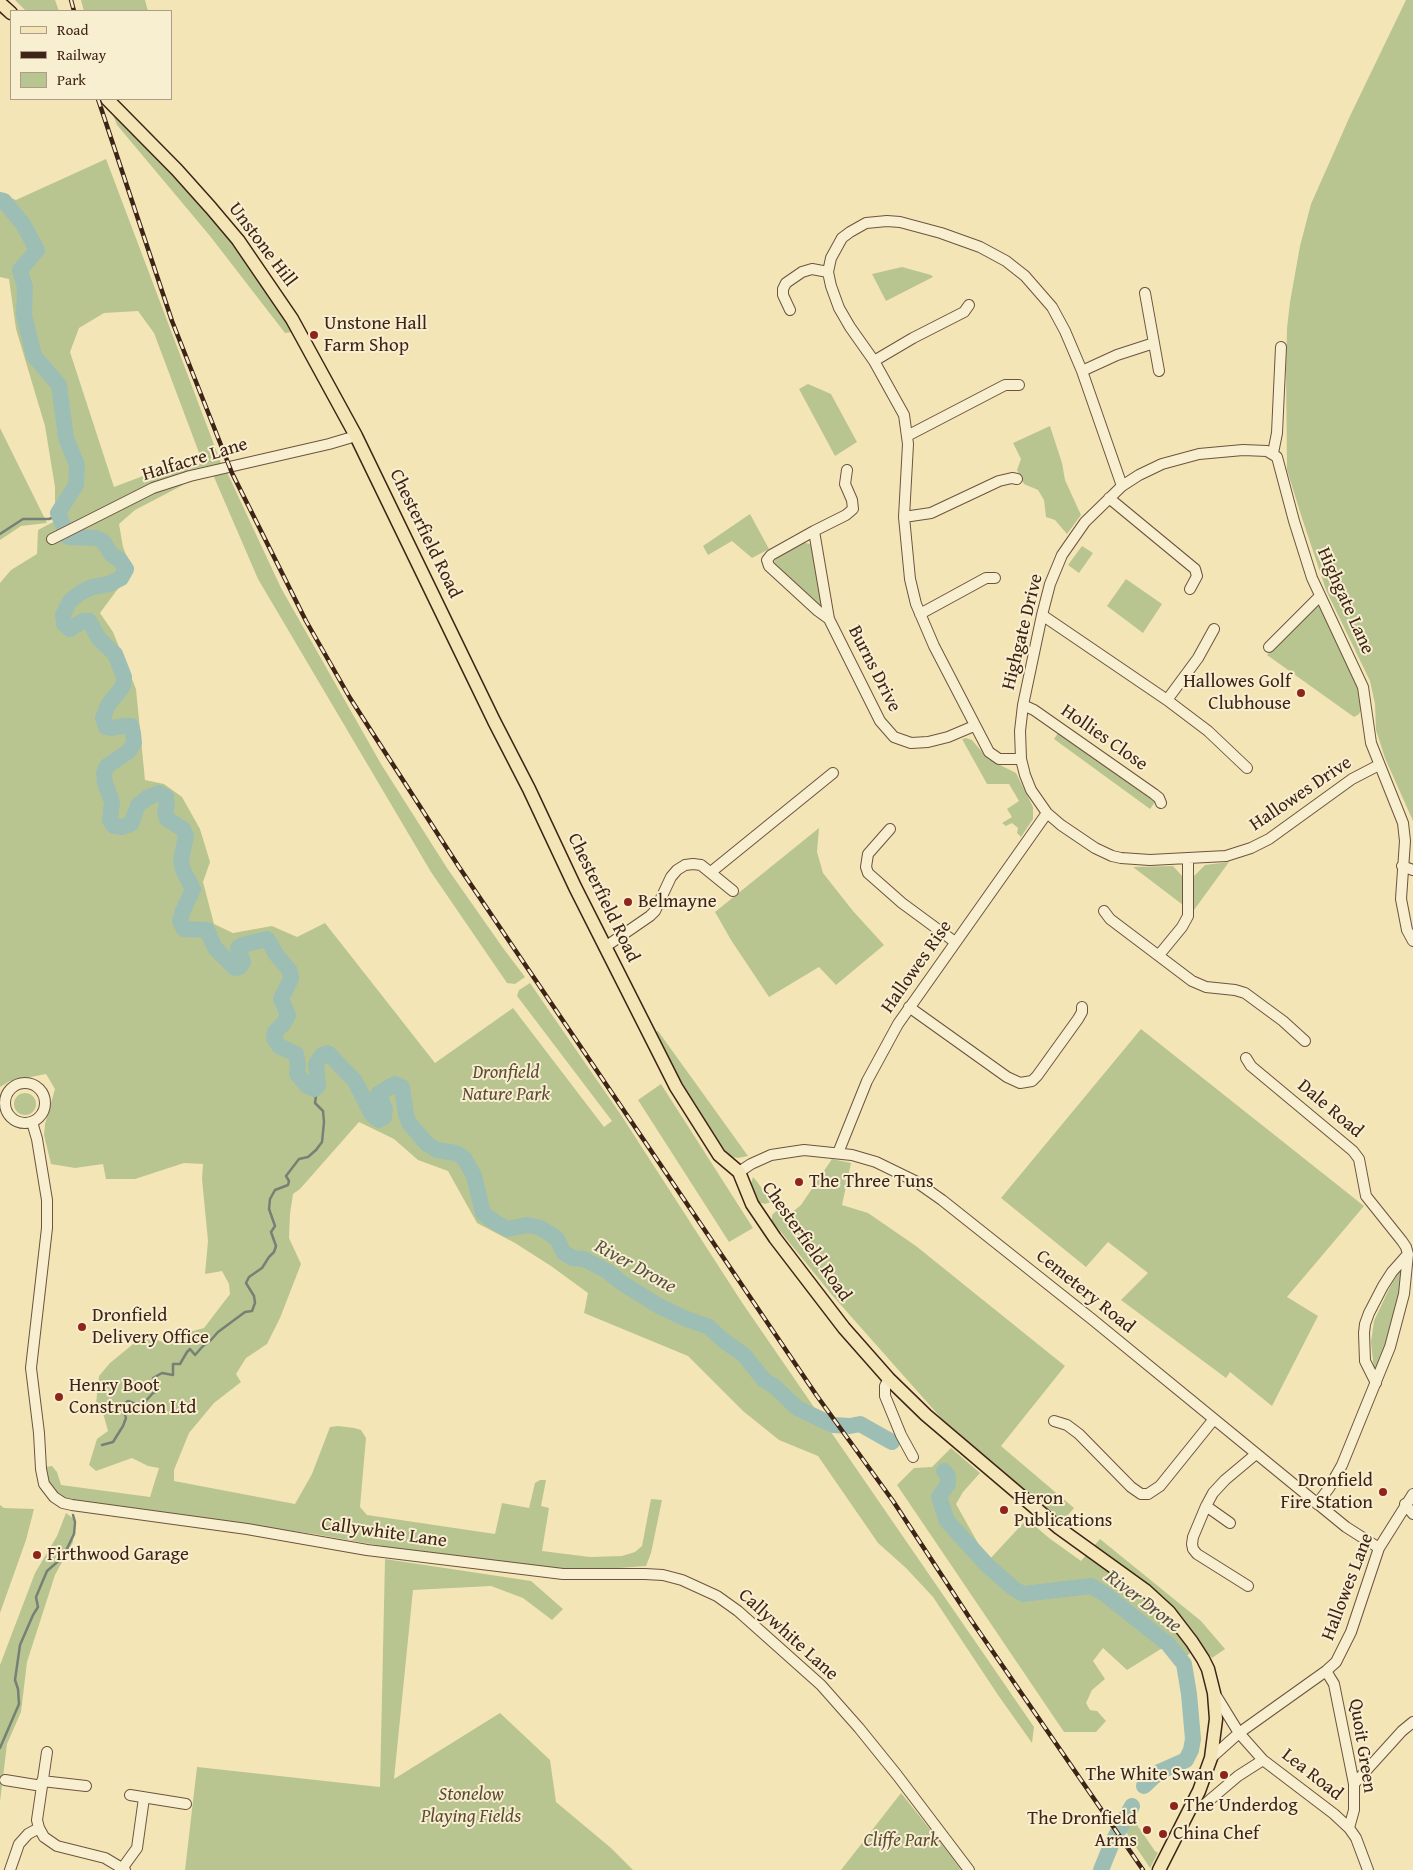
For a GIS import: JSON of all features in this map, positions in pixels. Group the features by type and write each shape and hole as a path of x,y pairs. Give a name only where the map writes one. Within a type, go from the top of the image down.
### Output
{"main road":[{"path":"0,3 10,12"},
{"name":"Unstone Hill","path":"108,100 177,170 238,240 292,318 356,436"},
{"name":"Chesterfield Road","path":"356,436 605,947 684,1101 719,1155 739,1172 752,1204 790,1260 844,1328 889,1380 926,1415 1059,1528 1145,1590 1169,1612 1203,1659 1208,1669 1214,1693 1216,1719 1211,1758 1199,1791 1159,1870"}],"street":[{"path":"1021,759 1006,760 989,752 974,726 920,614 912,589 904,517 907,436 904,415 874,361 839,308 831,286 828,272 830,258 842,238 858,227 875,222 900,222 921,226 974,245 1006,261 1025,276 1052,307 1061,323 1082,371 1122,486"},
{"path":"790,310 783,296 783,289 786,283 807,270 828,272"},
{"path":"1145,293 1159,371"},
{"path":"874,361 913,338 964,312 969,305"},
{"path":"1082,371 1117,355 1154,343"},
{"path":"1273,453 1277,433 1281,346"},
{"path":"907,436 1005,385 1020,385"},
{"name":"Halfacre Lane","path":"55,538 153,488 190,476 356,436"},
{"name":"Highgate Drive","path":"1047,813 1031,790 1025,775 1021,759 1020,732 1023,705 1042,615 1050,584 1062,555 1084,522 1122,486 1152,468 1175,459 1199,454 1242,450 1262,450 1273,453"},
{"name":"Highgate Lane","path":"1273,453 1279,463 1294,521 1320,596 1357,672 1362,687 1371,743 1405,831 1402,866"},
{"name":"Burns Drive","path":"829,619 769,566 767,560 771,555 846,515 852,509 852,500 845,484 847,470"},
{"path":"904,517 931,514 999,481 1012,478 1017,479"},
{"path":"1109,498 1195,568 1197,576 1190,589"},
{"name":"Burns Drive","path":"814,531 829,619 880,721 894,737 910,743 928,742 948,737 974,726"},
{"path":"920,614 986,578 995,578"},
{"path":"1269,647 1320,596"},
{"path":"1042,615 1167,700 1208,731 1247,768"},
{"path":"1167,700 1198,658 1214,629"},
{"name":"Hollies Close","path":"1023,705 1034,710 1139,783 1159,798 1161,803"},
{"name":"Hallowes Drive","path":"1047,813 1095,848 1112,856 1136,860 1188,859 1234,854 1269,839 1357,775 1379,765"},
{"path":"711,872 833,773"},
{"name":"Hallowes Rise","path":"838,1153 867,1081 909,1007 1047,813"},
{"path":"890,829 868,854 866,867 868,873 902,903 955,942"},
{"path":"1159,955 1182,927 1188,916 1188,859"},
{"path":"605,947 655,911 671,877 685,865 701,865 733,891"},
{"path":"1413,870 1402,866 1401,899 1407,930 1413,941"},
{"path":"1104,911 1110,919 1192,981 1200,985 1236,990 1255,999 1305,1041"},
{"path":"909,1007 1007,1077 1020,1083 1032,1081 1037,1076 1078,1020 1082,1007"},
{"name":"Dale Road","path":"1246,1058 1251,1066 1354,1151 1359,1159 1366,1196 1409,1248"},
{"name":"Callywhite Lane","path":"32,1122 37,1139 47,1200 47,1228 32,1346 31,1368 39,1433 41,1469 44,1484 54,1497 63,1503 72,1505 247,1530 367,1550 563,1574 663,1575 700,1588 717,1596 738,1611 821,1685 897,1775 969,1870"},
{"name":"Cemetery Road","path":"739,1172 761,1159 781,1152 804,1150 838,1153 876,1162 916,1182 942,1200 1093,1320 1346,1527 1379,1548"},
{"path":"1376,1383 1366,1361 1364,1348 1365,1324 1383,1286 1409,1248"},
{"path":"1317,1504 1342,1465 1390,1347 1402,1302 1409,1248"},
{"path":"889,1380 885,1386 885,1396 913,1457"},
{"path":"1054,1420 1067,1425 1079,1434 1131,1487 1141,1494 1148,1494 1160,1486 1214,1419"},
{"path":"1248,1586 1197,1554 1193,1549 1193,1537 1213,1493 1225,1480 1256,1454"},
{"name":"Hallowes Lane","path":"1211,1758 1239,1733 1336,1662 1351,1632 1379,1548 1413,1494"},
{"path":"1405,1504 1413,1514"},
{"path":"1206,1506 1230,1523"},
{"name":"Quoit Green","path":"1326,1671 1334,1684 1354,1784 1354,1810 1350,1828"},
{"name":"Lea Road","path":"1214,1693 1239,1733 1263,1760 1350,1828 1356,1838 1368,1870"},
{"path":"1354,1784 1402,1731 1413,1722"},
{"path":"47,1752 37,1820 44,1837 57,1846 104,1858 123,1869 137,1848 144,1798"},
{"name":"Lea Road","path":"1206,1804 1238,1776 1263,1760"},
{"path":"5,1780 86,1786"},
{"path":"130,1795 186,1804"},
{"path":"10,1870 19,1844 28,1834 39,1828"}],"green space":[{"path":"15,0 55,0 59,10 25,10"},
{"path":"81,0 145,0 148,10 84,10"},
{"path":"1406,0 1413,0 1413,821 1385,758 1376,730 1375,704 1370,681 1326,590 1287,470 1286,370 1290,302 1300,246 1311,204 1350,116"},
{"path":"110,107 197,198 269,293 293,332 285,333 210,236 117,125"},
{"name":"Dronfield Nature Park","path":"106,159 221,463 189,470 183,485 135,510 119,524 123,547 133,573 117,590 100,613 113,632 136,689 145,780 164,784 182,797 200,829 210,862 203,882 214,924 233,933 272,926 297,937 325,923 435,1063 513,1008 604,1127 612,1121 517,996 519,990 530,983 621,1115 743,1304 1034,1727 1032,1743 933,1597 906,1568 878,1543 818,1456 779,1440 743,1411 688,1356 584,1313 588,1293 515,1243 477,1223 448,1171 418,1160 394,1139 359,1122 300,1189 293,1194 289,1238 301,1264 280,1318 267,1344 246,1358 236,1374 241,1382 214,1403 189,1433 174,1470 174,1481 295,1504 312,1474 330,1427 354,1428 361,1430 366,1438 360,1507 367,1515 495,1534 502,1503 529,1508 535,1483 540,1480 546,1480 541,1506 549,1508 542,1551 590,1557 622,1556 635,1552 642,1546 651,1499 662,1500 651,1553 646,1566 565,1569 388,1547 314,1534 71,1501 59,1496 47,1486 44,1467 52,1466 57,1472 61,1485 150,1497 159,1468 148,1466 132,1458 96,1471 89,1465 97,1439 108,1431 103,1413 96,1404 99,1376 110,1363 138,1340 154,1339 169,1344 186,1333 204,1328 230,1294 229,1284 222,1271 205,1274 208,1241 202,1179 203,1164 184,1163 135,1179 106,1179 103,1164 75,1168 51,1164 44,1135 45,1124 55,1089 46,1074 10,1081 0,1087 0,583 11,570 37,554 38,530 55,521 55,487 45,426 16,329 9,279 0,277 0,194 16,200","holes":["138,311 154,333 201,458 190,467 172,465 114,487 70,352 79,328 104,313"]},
{"path":"902,267 933,277 886,301 872,274"},
{"path":"808,384 831,394 857,442 835,456 799,389"},
{"path":"1050,426 1062,463 1065,480 1081,515 1067,534 1055,520 1046,517 1044,500 1038,490 1024,484 1017,470 1021,459 1013,443"},
{"path":"0,428 47,523 21,526 0,540"},
{"path":"226,470 281,588 381,764 447,868 525,977 515,984 507,983 431,872 258,579 214,477 215,474"},
{"path":"750,514 769,549 752,558 732,541 708,555 703,546"},
{"path":"802,542 810,544 813,549 823,606 820,607 774,563 777,555"},
{"path":"1082,546 1093,553 1079,573 1068,565"},
{"path":"1126,579 1162,604 1143,633 1107,606"},
{"path":"1318,603 1351,664 1358,682 1362,707 1359,714 1354,717 1267,655"},
{"path":"1058,733 1155,802 1150,809 1054,739"},
{"path":"962,739 972,740 988,759 1016,773 1033,807 1033,819 1021,837 1017,833 1018,828 1012,823 1006,826 1002,823 1012,817 1007,809 1019,801 1009,784 987,784"},
{"path":"819,828 817,852 823,873 853,911 884,945 836,985 819,967 769,997 731,940 715,912"},
{"path":"1229,862 1194,910 1183,905 1133,867 1173,866 1182,876 1194,876 1205,865"},
{"path":"1141,1029 1364,1206 1287,1297 1318,1316 1272,1406 1230,1372 1226,1378 1121,1300 1148,1273 1108,1242 1086,1267 1001,1198"},
{"path":"658,1031 748,1156 731,1157 710,1133 679,1081 655,1032"},
{"path":"661,1084 753,1228 729,1242 638,1100"},
{"path":"25,1093 33,1096 36,1104 33,1112 25,1115 17,1112 14,1104 17,1096"},
{"path":"832,1159 851,1163 842,1205 868,1213 916,1246 1065,1366 1001,1446 1074,1508 1062,1522 941,1418 832,1295 772,1221 772,1215 777,1210 784,1219 801,1205"},
{"path":"753,1177 771,1202 765,1204 758,1202 751,1184"},
{"path":"1402,1267 1398,1301 1390,1335 1377,1370 1374,1370 1371,1342 1374,1321"},
{"path":"951,1448 980,1473 963,1492 956,1504 988,1561 1027,1519 1081,1561 1100,1539 1201,1621 1225,1649 1212,1658 1200,1645 1177,1664 1164,1647 1127,1670 1103,1648 1093,1661 1105,1679 1092,1690 1086,1703 1090,1710 1097,1711 1106,1721 1096,1732 1064,1732 897,1485 914,1468 932,1467"},
{"path":"0,1505 4,1508 34,1509 26,1540 0,1613"},
{"path":"66,1513 74,1519 73,1542 55,1575 27,1662 21,1712 7,1744 0,1802 0,1665 35,1573 57,1536"},
{"name":"Stonelow Playing Fields","path":"385,1559 531,1581 563,1609 552,1620 523,1598 491,1586 413,1590 394,1779 500,1713 550,1760 556,1802 611,1848 633,1870 185,1870 197,1767 380,1787"},
{"name":"Cliffe Park","path":"901,1793 961,1870 841,1870"},
{"path":"1124,1814 1139,1823 1137,1825 1158,1853 1150,1868 1120,1823"}],"waterway":[{"name":"River Drone","path":"0,200 4,201 23,224 37,250 20,270 25,287 24,315 34,356 59,385 66,438 77,465 76,485 58,513 68,537 96,538 103,541 111,554 120,560 126,569 121,578 109,584 92,587 80,593 70,601 63,615 64,624 70,629 83,621 89,621 99,639 115,654 124,677 123,686 108,705 103,718 106,727 131,726 134,743 129,751 107,766 104,773 105,783 112,802 110,820 114,826 122,827 131,824 138,805 147,798 159,793 166,797 165,812 167,819 183,829 186,836 181,860 183,870 193,889 180,921 184,929 207,930 215,948 235,968 240,967 243,962 238,948 242,945 267,939 275,953 290,971 291,979 281,999 288,1015 284,1023 275,1032 274,1038 279,1046 296,1054 297,1074 307,1086 314,1089 318,1086 316,1064 322,1055 328,1053 355,1081 372,1115 379,1120 384,1117 385,1108 378,1094 395,1084 402,1087 409,1123 427,1144 437,1150 456,1153 464,1158 474,1176 483,1213 490,1219 507,1229 527,1225 538,1227 549,1233 557,1239 564,1253 573,1258 584,1259 607,1271 622,1283 659,1306 709,1327 724,1341 744,1355 764,1380 774,1386 797,1408 833,1425 850,1426 860,1424 892,1442"},
{"path":"0,534 23,519 49,519 59,515"},
{"path":"102,1445 113,1442 123,1426 126,1418 122,1405 128,1401 143,1404 153,1393 160,1390 154,1384 153,1378 162,1373 173,1375 173,1364 180,1364 190,1349 195,1355 218,1332 245,1312 252,1311 255,1303 254,1296 246,1283 249,1277 262,1268 274,1252 276,1246 271,1232 275,1226 269,1209 270,1199 275,1190 288,1185 289,1181 286,1176 299,1159 308,1157 322,1142 323,1111 315,1103 314,1089"},
{"name":"River Drone","path":"944,1471 948,1476 948,1484 939,1497 947,1521 987,1565 1013,1588 1023,1594 1091,1586 1106,1595 1168,1644 1184,1664 1193,1739 1191,1750 1186,1760 1159,1772 1144,1786"},
{"path":"0,1748 19,1704 15,1680 20,1645 38,1607 36,1597 47,1571 63,1557 74,1534 75,1522 73,1515"},
{"name":"River Drone","path":"1101,1870 1112,1843 1132,1806"}],"railway":[{"path":"71,0 74,10"},
{"path":"98,100 172,321 232,473 306,621 350,698 459,867 817,1396 893,1501 971,1620 1143,1870"}],"place":[{"name":"Unstone Hall Farm Shop","path":"314,335"},
{"name":"Hallowes Golf Clubhouse","path":"1301,693"},
{"name":"Belmayne","path":"628,902"},
{"name":"The Three Tuns","path":"799,1182"},
{"name":"Dronfield Delivery Office","path":"82,1327"},
{"name":"Henry Boot Construcion Ltd","path":"59,1397"},
{"name":"Dronfield Fire Station","path":"1383,1492"},
{"name":"Heron Publications","path":"1004,1510"},
{"name":"Firthwood Garage","path":"37,1555"},
{"name":"The White Swan","path":"1224,1775"},
{"name":"The Underdog","path":"1174,1806"},
{"name":"The Dronfield Arms","path":"1147,1830"},
{"name":"China Chef","path":"1163,1834"}]}
